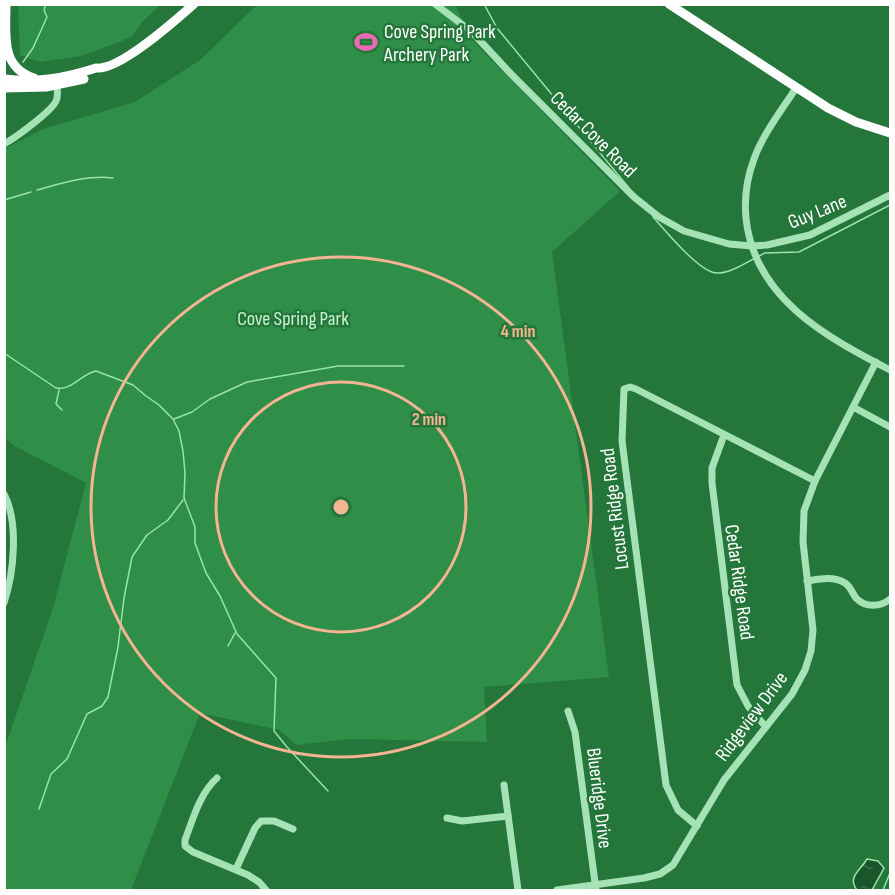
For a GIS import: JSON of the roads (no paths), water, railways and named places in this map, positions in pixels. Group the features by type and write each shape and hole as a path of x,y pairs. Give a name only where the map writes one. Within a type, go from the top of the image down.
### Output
{"highway":[{"path":"6,4 5,45 12,66 24,75 42,80"},
{"path":"4,88 29,89 98,73 100,69 123,59 144,45 194,4"},
{"path":"669,4 842,116 891,133"},
{"path":"4,79 56,82"}],"street":[{"name":"Cedar Cove Road","path":"435,4 472,33 609,173 659,217 675,227 700,237 729,244 752,246"},
{"path":"4,144 54,105 57,98 56,82"},
{"path":"796,88 764,138 750,172 746,212 752,246 767,279 793,309 827,335 891,370"},
{"name":"Guy Lane","path":"752,246 810,235 891,195"},
{"name":"Ridgeview Drive","path":"557,891 595,888 660,874 673,865 724,780 792,694 805,670 811,651 813,630 803,542 804,511 815,481 876,362"},
{"name":"Locust Ridge Road","path":"697,826 678,810 666,785 622,441 624,389 630,387 815,481"},
{"path":"853,407 891,427"},
{"name":"Cedar Ridge Road","path":"724,435 712,468 712,483 738,685 748,706 766,727"},
{"path":"4,603 12,565 5,495"},
{"path":"807,581 825,578 842,582 848,585 856,598 866,605 879,605 891,599"},
{"name":"Blueridge Drive","path":"568,711 575,732 595,888"},
{"path":"217,778 207,788 201,799 185,840 186,848 256,879 266,891"},
{"path":"504,785 518,891"},
{"path":"447,818 462,821 508,816"},
{"path":"236,869 255,828 261,821 274,821 293,829"}],"water":[{"path":"867,859 878,861 884,868 872,890 857,890 853,881"}],"waterway":[{"path":"23,62 33,48 47,17 44,10 46,4"},
{"path":"484,4 497,28 629,188"},
{"path":"37,190 65,182 103,177 113,178"},
{"path":"4,200 31,192"},
{"path":"759,256 765,253 799,252 890,205"},
{"path":"653,217 682,249 709,271 726,272 755,258"},
{"path":"4,353 56,388 72,385 96,371 133,385 173,419 179,431 183,451 184,498 195,527 195,543 206,573 220,596 237,634 276,678 274,731 328,791"},
{"path":"174,419 192,412 210,399 247,382 338,366 404,366"},
{"path":"59,390 56,404 62,410"},
{"path":"39,809 51,774 67,759 87,714 102,706 108,697 132,557 147,535 168,520 183,500"},
{"path":"228,646 235,633"},
{"path":"883,890 890,873"}],"place":[{"name":"Cove Spring Park Archery Park","path":"366,42"}],"park label":[{"name":"Cove Spring Park","path":"293,318"}]}
